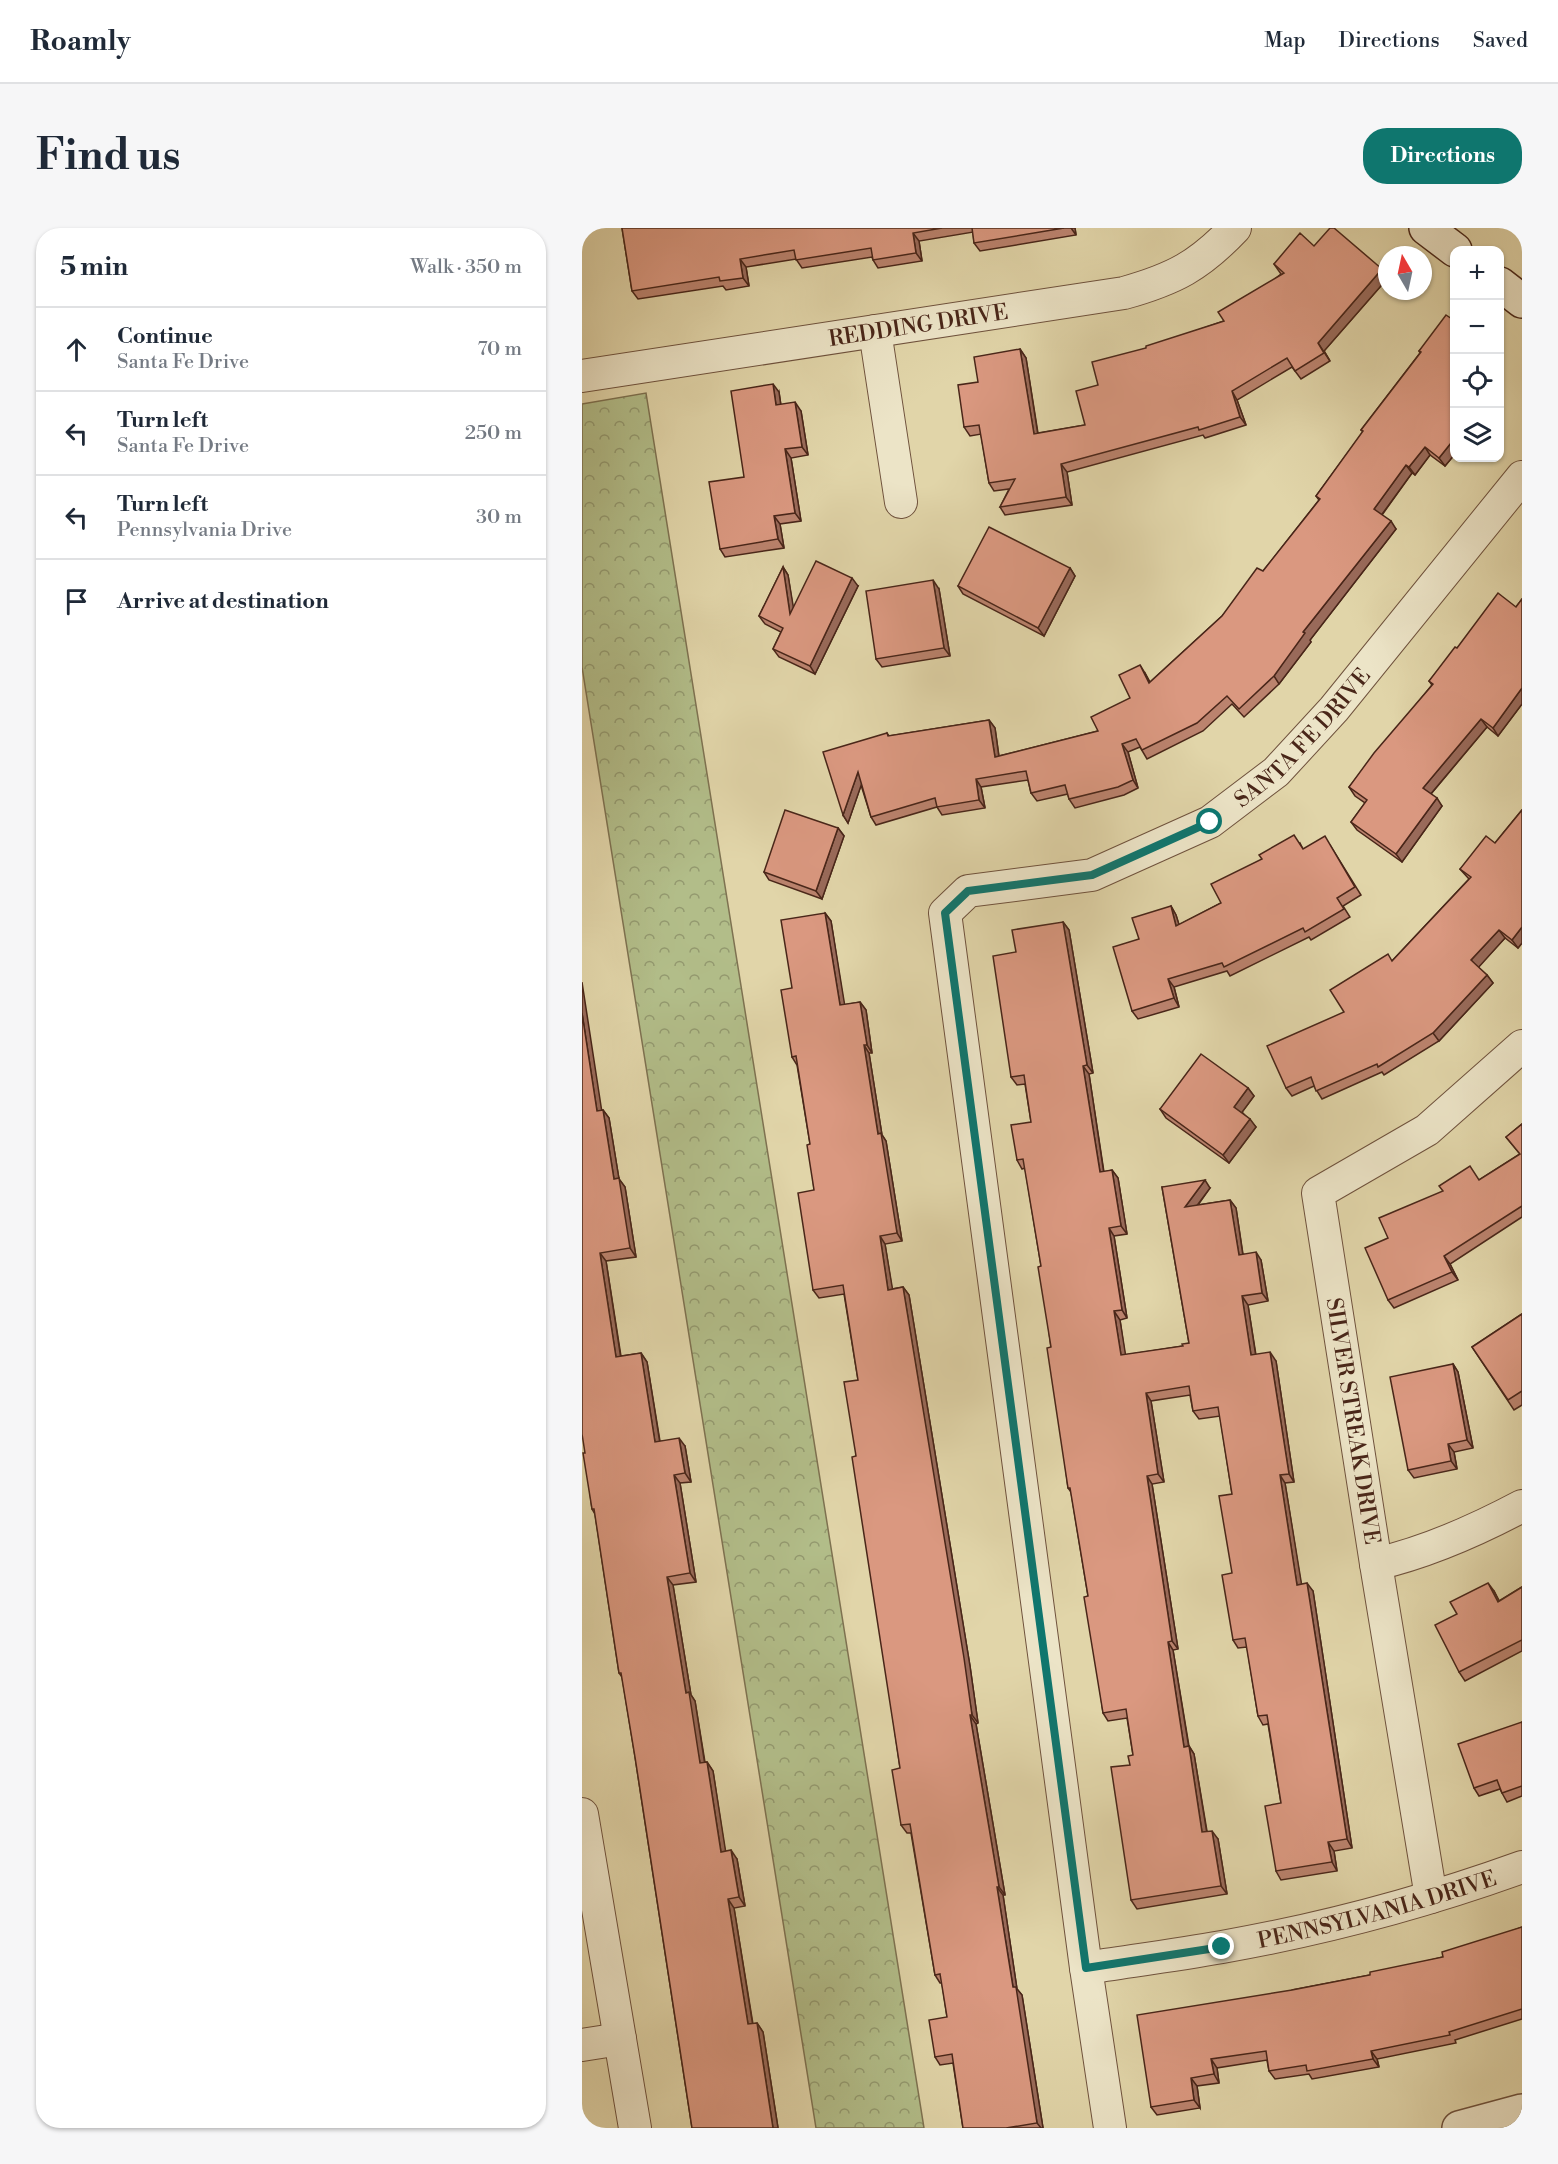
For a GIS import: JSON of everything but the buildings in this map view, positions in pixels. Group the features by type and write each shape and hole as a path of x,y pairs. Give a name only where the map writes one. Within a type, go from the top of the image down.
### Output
{"main road":[{"path":"1426,228 1450,246"},
{"path":"1504,287 1522,301"},
{"path":"1459,2128 1522,2111"}],"street":[{"name":"REDDING DRIVE","path":"582,376 1136,290 1171,279 1208,254 1235,228"},
{"path":"875,331 900,502"},
{"name":"SANTA FE DRIVE","path":"1110,2128 1086,1968 945,913 968,891 1092,875 1210,822 1276,772 1334,709 1522,477"},
{"name":"SILVER STREAK DRIVE","path":"1431,1897 1318,1193 1427,1130 1522,1046"},
{"path":"1376,1564 1407,1557 1452,1541 1522,1506"},
{"path":"582,1814 635,2128"},
{"name":"PENNSYLVANIA DRIVE","path":"1086,1968 1245,1943 1369,1915 1522,1867"},
{"path":"582,2045 620,2040"}],"green space":[{"path":"646,393 924,2128 816,2128 582,667 582,404"}],"route":[{"path":"1210,822 1092,875 968,891 945,913 1086,1968 1222,1947"}]}
